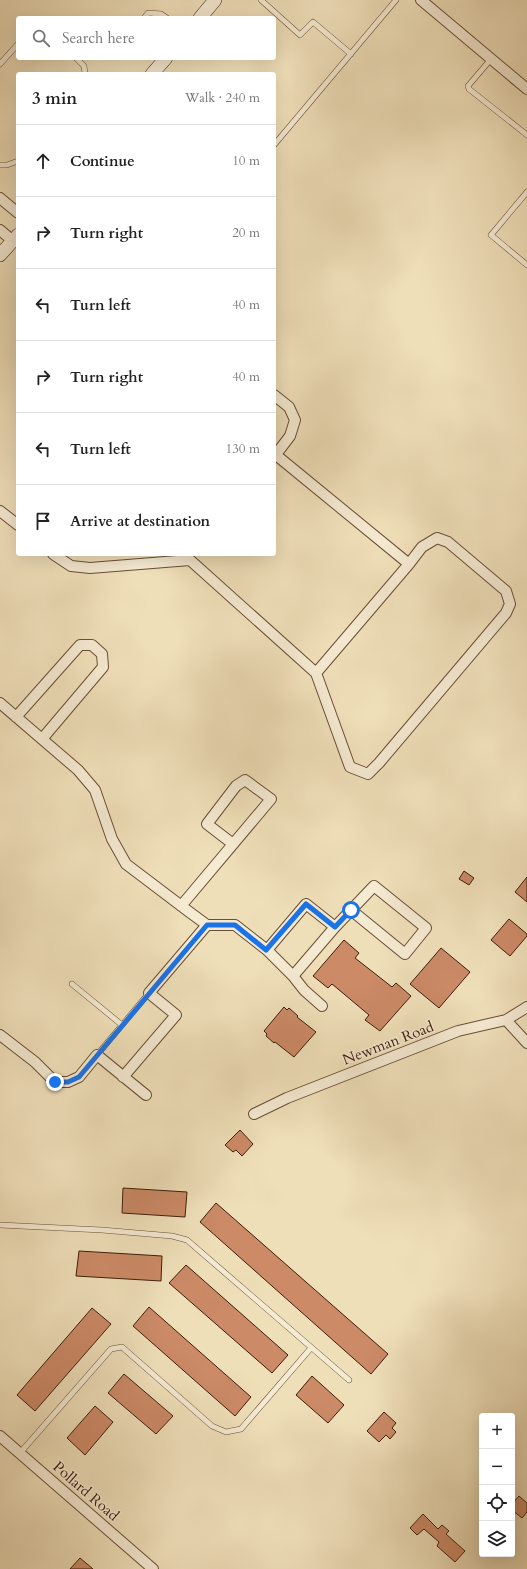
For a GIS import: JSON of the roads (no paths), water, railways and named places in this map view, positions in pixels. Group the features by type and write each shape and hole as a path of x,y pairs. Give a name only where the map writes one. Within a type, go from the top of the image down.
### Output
{"street":[{"path":"202,16 214,0"},
{"path":"421,0 527,90"},
{"path":"154,72 164,60"},
{"path":"0,198 16,211"},
{"path":"0,230 15,238 0,255"},
{"path":"276,397 289,407 295,420 290,436 276,455"},
{"path":"276,457 408,564"},
{"path":"0,511 16,524"},
{"path":"56,556 71,566 90,568 193,557 316,673 350,768 368,774 506,613 510,604 506,591 448,542 436,538 422,547 316,673"},
{"path":"16,717 80,645 92,645 102,654 102,667 42,739"},
{"path":"0,703 78,770 95,790 112,839 126,864 207,925 235,925 266,950 293,976 304,990 322,1006"},
{"path":"181,906 271,799 245,780 236,786 206,824 233,844"},
{"path":"293,976 335,927 351,910 374,886 426,928 405,954 351,910"},
{"path":"266,950 306,904 335,927"},
{"path":"123,1077 176,1015 149,993 207,925"},
{"name":"Newman Road","path":"254,1114 287,1098 458,1031 506,1020 527,1007"},
{"path":"506,1020 527,1043"},
{"path":"0,1035 35,1062 55,1082 68,1082 79,1077 97,1055 146,1095"},
{"name":"Pollard Road","path":"0,1436 153,1569"}],"lane":[{"path":"261,0 300,36 313,22 351,54"},
{"path":"276,143 396,0"},
{"path":"146,16 148,13 161,14 164,16"},
{"path":"0,64 16,46"},
{"path":"490,59 468,86 469,89 527,135"},
{"path":"78,60 84,66 86,72"},
{"path":"0,165 7,166 16,162"},
{"path":"527,192 491,235 527,265"},
{"path":"72,984 122,1026"},
{"path":"97,1055 149,993"},
{"path":"0,1225 102,1230 172,1236 187,1240 349,1380"},
{"path":"20,1453 111,1349 122,1347 212,1426 226,1432 241,1429 311,1348"}]}
